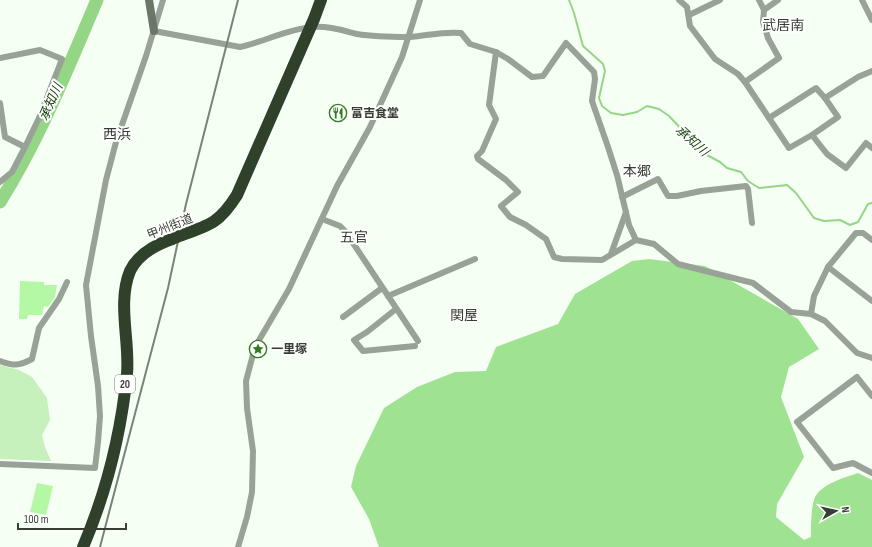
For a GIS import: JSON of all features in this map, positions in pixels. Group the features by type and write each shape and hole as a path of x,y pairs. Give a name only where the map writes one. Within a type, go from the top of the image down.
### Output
{"highway":[{"name":"甲州街道","path":"83,547 92,526 104,489 120,420 127,373 125,293 130,272 142,255 161,243 213,224 221,217 233,202 270,122 322,0"}],"street":[{"path":"149,0 154,31"},
{"path":"0,464 95,468 99,436 99,394 86,285 106,180 116,142 163,0"},
{"path":"238,547 247,517 252,492 253,452 246,396 246,381 255,347 289,289 337,186 370,127 402,57 420,0"},
{"path":"679,0 687,7 690,26 715,59 738,74 745,82 769,118 789,148 812,135 838,117 816,88 769,118"},
{"path":"689,16 720,0"},
{"path":"745,82 779,58 768,38 762,22 764,10 759,0"},
{"path":"764,10 778,0"},
{"path":"862,0 872,20"},
{"path":"154,31 240,47 288,32 311,27 333,27 359,34 409,36 449,31 461,33 470,44 496,52 508,58 532,77 542,76 566,43 594,72 595,79 592,101 608,147 629,225 636,240"},
{"path":"0,58 40,50 62,59 26,147 12,172 0,182"},
{"path":"496,52 489,105 496,119 482,151 477,156 478,159 506,180 518,192 501,206 510,218 526,225 546,239 554,258 602,260 636,240 654,244 678,264 753,283 791,312 811,314 825,321 857,353 872,358"},
{"path":"825,98 858,77 872,71"},
{"path":"0,103 5,137 26,147"},
{"path":"812,135 827,154 846,168 866,143 872,148"},
{"path":"622,197 658,180 668,196 678,196 700,191 746,186 748,189 752,223"},
{"path":"612,254 626,212"},
{"path":"322,219 340,226 345,231 388,296 417,343 363,351 354,340 367,332 396,309"},
{"path":"811,314 814,296 828,267 856,233 863,233 872,240"},
{"path":"388,296 475,259"},
{"path":"828,267 872,301"},
{"path":"0,361 12,365 21,365 32,359 39,328 59,299 67,282"},
{"path":"344,317 382,288"},
{"path":"872,396 857,377 798,422 833,468 853,463 872,473"}],"green space":[{"path":"649,259 705,266 798,319 819,349 789,367 781,397 804,457 777,504 776,517 804,540 811,537 812,508 817,494 833,482 858,473 872,480 872,547 379,547 369,519 351,487 356,466 384,408 417,387 455,372 486,371 496,347 558,324 575,294 632,261"},
{"path":"0,365 19,370 32,377 47,398 50,420 42,435 51,461 0,459"}],"building":[{"name":"富吉食堂","path":"333,104 346,109 342,121 329,116"},
{"path":"20,281 44,282 44,285 57,285 55,297 48,307 44,306 42,315 28,315 27,319 19,319"},
{"path":"37,483 53,486 46,515 30,512"}],"waterway":[{"name":"承知川","path":"0,202 41,128 97,0"},
{"name":"承知川","path":"569,0 583,46 603,64 605,71 599,98 602,106 611,113 623,115 637,112 647,106 659,109 669,116 705,154 720,162 727,168 741,172 748,181 759,188 787,185 796,193 814,218 824,221 840,220 850,225 858,222 868,204 872,203"}],"railway":[{"path":"100,547 168,288 186,204 238,0"}],"place":[{"name":"富吉食堂","path":"338,113"},
{"name":"一里塚","path":"258,349"}],"district":[{"name":"武居南","path":"783,25"},
{"name":"西浜","path":"117,134"},
{"name":"本郷","path":"637,171"},
{"name":"五官","path":"354,237"},
{"name":"関屋","path":"464,315"}]}
